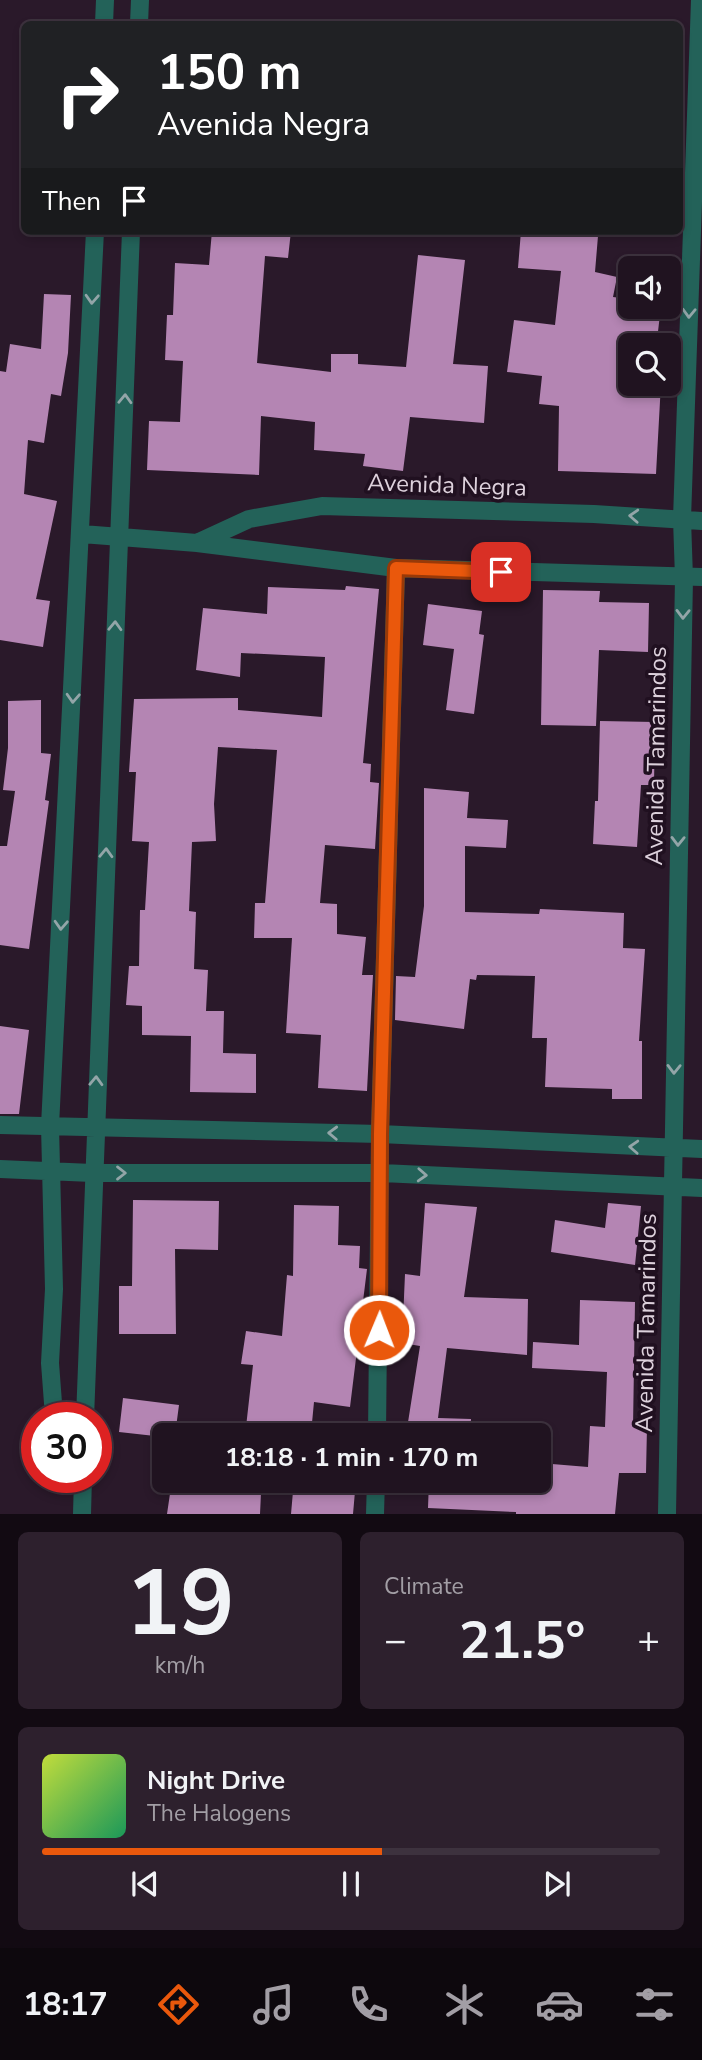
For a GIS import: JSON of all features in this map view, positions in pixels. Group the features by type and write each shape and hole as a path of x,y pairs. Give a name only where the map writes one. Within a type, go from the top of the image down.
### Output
{"street":[{"path":"104,21 105,0"},
{"path":"139,21 140,0"},
{"name":"Avenida Tamarindos","path":"667,1514 672,1149 693,577 682,519 700,0"},
{"path":"53,1402 50,1363 54,1289 53,1172 50,1126 82,534 95,235"},
{"path":"85,1402 92,1173 131,235"},
{"name":"Avenida Negra","path":"197,543 249,519 322,506 702,521"},
{"name":"Avenida Negra","path":"82,534 197,543 396,568 693,577"},
{"path":"377,1423 382,1173 380,1134 396,568"},
{"path":"0,1125 380,1134 702,1149"},
{"path":"0,1169 92,1173 382,1173 702,1188"},
{"path":"82,1514 83,1493"},
{"path":"376,1493 376,1514"}],"building":[{"path":"212,235 291,235 288,258 265,256 257,363 331,372 331,354 358,354 358,364 406,367 418,255 465,260 453,364 488,366 484,423 410,417 403,471 363,466 365,454 314,450 315,422 261,416 259,475 147,470 149,421 180,422 183,361 165,360 167,315 173,315 175,263 209,265"},
{"path":"521,235 598,236 595,272 617,277 613,297 618,298 618,319 659,319 658,333 618,333 618,396 660,396 656,474 558,471 559,406 539,404 542,376 507,372 514,320 555,325 561,271 518,268"},
{"path":"44,294 71,295 68,353 61,396 51,394 44,443 28,440 24,494 57,501 36,599 50,601 43,647 0,640 0,371 6,372 10,344 41,349"},
{"path":"346,586 379,589 363,763 371,764 370,782 379,783 375,849 325,845 320,903 337,904 337,934 366,937 362,975 373,975 367,1091 318,1088 321,1035 286,1033 292,938 254,938 255,903 265,903 277,750 218,747 214,804 216,841 192,842 189,911 196,912 194,969 208,970 206,1011 224,1011 223,1053 256,1054 256,1093 190,1092 191,1036 142,1035 142,1006 126,1005 129,966 139,966 140,910 145,910 149,842 132,841 136,772 129,772 134,699 238,698 238,710 322,717 325,657 241,653 240,677 196,670 203,608 267,614 268,587 345,590"},
{"path":"543,590 600,591 599,602 649,603 648,652 599,650 596,726 541,725"},
{"path":"428,604 482,611 479,634 484,635 474,714 446,710 454,649 423,645"},
{"path":"41,700 41,753 51,754 45,800 49,801 29,949 0,945 0,846 7,846 15,791 3,790 8,748 8,701"},
{"path":"600,721 655,722 654,785 641,785 637,847 593,844 595,801 598,801"},
{"path":"424,788 469,792 467,818 508,820 506,848 465,846 465,912 539,914 540,909 624,913 623,948 645,949 639,1041 642,1041 642,1099 612,1099 612,1089 545,1087 547,1038 532,1038 535,976 477,975 476,980 470,979 464,1029 395,1020 396,976 415,977 424,906"},
{"path":"0,1026 29,1030 19,1114 0,1114"},
{"path":"133,1200 219,1201 218,1250 175,1249 176,1334 119,1334 119,1286 132,1286"},
{"path":"425,1203 477,1207 464,1297 528,1299 527,1355 447,1348 438,1418 471,1419 471,1423 408,1423 420,1346 402,1343 405,1274 420,1276"},
{"path":"608,1203 641,1206 635,1265 551,1252 555,1220 605,1228"},
{"path":"294,1205 339,1206 338,1245 360,1246 359,1268 367,1269 350,1407 314,1402 312,1423 246,1423 253,1365 241,1364 246,1331 282,1336 287,1275 293,1276"},
{"path":"580,1300 635,1302 633,1427 647,1427 646,1473 619,1473 615,1514 516,1514 428,1508 429,1493 551,1493 551,1464 588,1467 590,1426 605,1427 607,1372 532,1368 533,1342 579,1345"},
{"path":"123,1398 179,1405 177,1423 152,1423 152,1436 119,1432"},
{"path":"170,1493 261,1493 260,1514 167,1514"},
{"path":"293,1493 355,1493 353,1514 291,1514"}],"route":[{"path":"379,1330 382,1173 380,1134 396,568 501,572"}]}
